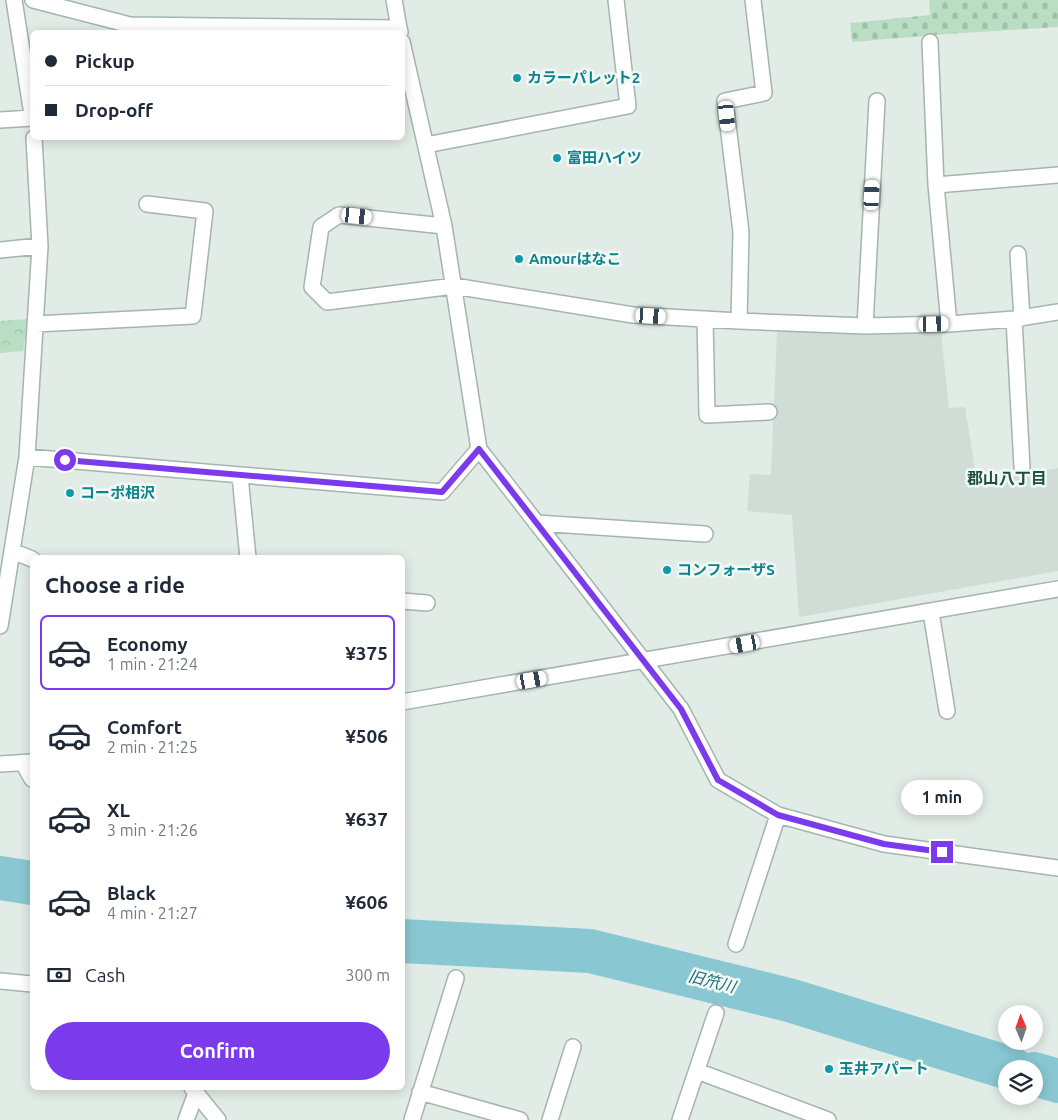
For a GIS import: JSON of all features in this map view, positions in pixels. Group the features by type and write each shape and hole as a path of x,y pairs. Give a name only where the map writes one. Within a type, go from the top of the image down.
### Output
{"street":[{"path":"14,0 30,101"},
{"path":"33,0 130,25 184,29 294,30"},
{"path":"394,0 400,30"},
{"path":"426,145 628,106 616,0"},
{"path":"739,321 741,232 725,101 764,92 753,0"},
{"path":"930,42 936,185 949,324"},
{"path":"405,52 444,226 479,449 642,662 681,709 718,780 778,815 884,844 1058,868"},
{"path":"865,326 877,101"},
{"path":"0,120 30,118"},
{"path":"0,626 27,457 40,246 34,140"},
{"path":"936,185 1058,175"},
{"path":"35,324 193,316 205,211 147,204"},
{"path":"444,226 339,215 321,227 312,287 327,302 454,286 633,315 865,326 949,324 1018,318 1058,312"},
{"path":"0,250 40,246"},
{"path":"1018,254 1022,467"},
{"path":"705,319 707,415 769,412"},
{"path":"27,457 442,492 479,449"},
{"path":"240,476 248,555"},
{"path":"536,523 705,534"},
{"path":"12,551 30,558"},
{"path":"405,702 1058,589"},
{"path":"405,601 428,603"},
{"path":"931,612 947,711"},
{"path":"0,764 28,762"},
{"path":"736,944 778,815"},
{"path":"412,1120 456,978"},
{"path":"0,981 30,984"},
{"path":"680,1120 716,1014"},
{"path":"550,1120 573,1047"},
{"path":"697,1071 828,1120"},
{"path":"186,1120 194,1090"},
{"path":"194,1090 218,1120"},
{"path":"420,1092 520,1120"}],"shaded area":[{"path":"777,331 941,333 949,408 965,407 977,482 1058,468 1058,571 799,617 792,515 747,511 750,474 771,475"}],"green space":[{"path":"929,0 1058,0 1058,27 852,42 850,23 930,15"},
{"path":"28,319 23,351 0,353 0,321"}],"waterway":[{"name":"旧笊川","path":"0,878 30,883"},
{"name":"旧笊川","path":"405,941 590,951 789,1000 998,1065"},
{"name":"旧笊川","path":"1043,1077 1058,1081"}],"place":[{"name":"カラーパレット2","path":"517,78"},
{"name":"富田ハイツ","path":"557,158"},
{"name":"Amourはなこ","path":"519,259"},
{"name":"コーポ相沢","path":"70,493"},
{"name":"コンフォーザS","path":"667,570"},
{"name":"玉井アパート","path":"829,1069"}],"district":[{"name":"郡山八丁目","path":"1007,478"}],"route":[{"path":"65,460 219,475 442,492 479,449 642,662 681,709 718,780 778,815 884,844 942,852"}]}
